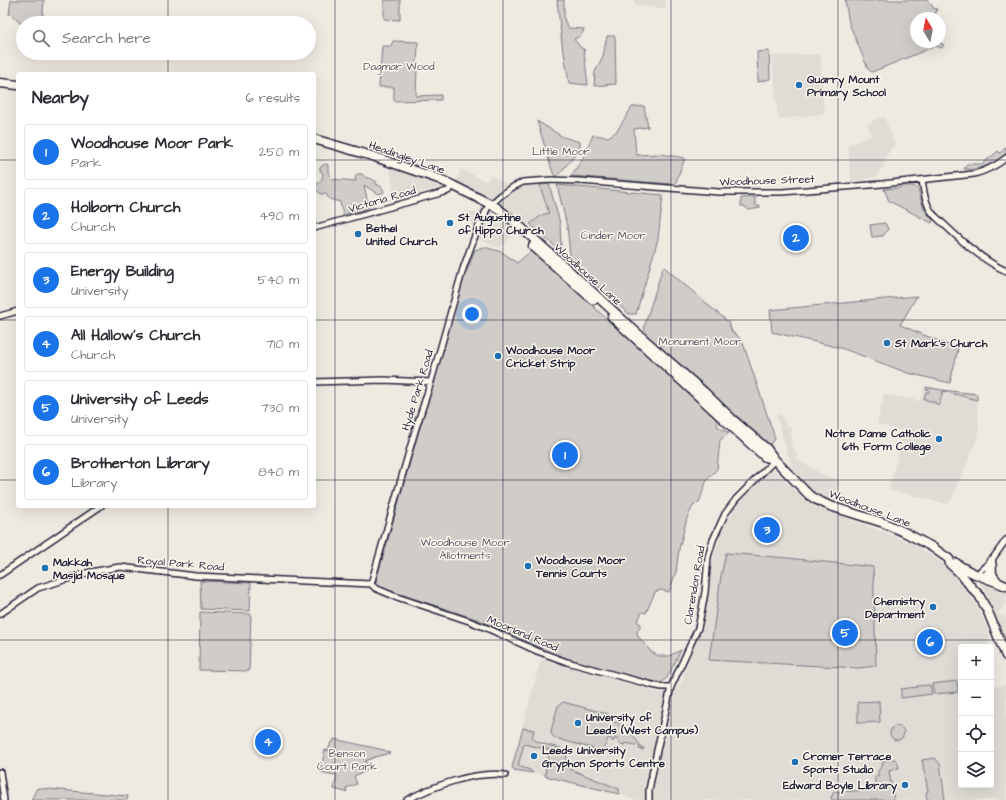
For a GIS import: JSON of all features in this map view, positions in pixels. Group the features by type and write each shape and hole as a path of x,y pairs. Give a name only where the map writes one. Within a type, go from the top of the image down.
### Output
{"highway":[{"path":"0,83 16,85"},
{"name":"Headingley Lane","path":"316,140 372,156 452,185 490,204"},
{"name":"Woodhouse Lane","path":"490,204 494,210 508,221 559,270 765,457 775,460 815,499 830,506 884,523 906,533 949,559 950,564 957,569 979,595 988,612 1006,656"},
{"path":"949,559 963,568 1006,586"},
{"path":"991,561 992,575 998,582"},
{"path":"966,579 972,581 980,576"},
{"path":"979,595 977,586 980,576"}],"street":[{"name":"Woodhouse Street","path":"490,204 506,191 523,182 551,180 580,181 729,192 788,191 922,180 974,174 984,172 999,164 1006,158"},
{"path":"922,180 928,208 933,214 974,251 1006,271"},
{"name":"Victoria Road","path":"316,227 448,191 452,185"},
{"name":"Hyde Park Road","path":"371,584 463,269 477,230 490,204"},
{"path":"0,316 16,312"},
{"path":"316,382 383,380 431,382"},
{"name":"Clarendon Road","path":"649,800 649,790 654,762 671,687 698,628 704,598 708,557 713,540 725,514 736,499 775,460"},
{"path":"0,575 98,508"},
{"path":"980,576 980,571 991,561 1006,540"},
{"name":"Royal Park Road","path":"0,614 38,588 90,572 120,567 196,576 371,584"},
{"name":"Moorland Road","path":"371,584 375,588 394,596 469,621 537,651 567,662 652,685 671,687"},
{"path":"0,772 4,800"},
{"path":"407,800 430,789 467,777 499,774 505,775"}],"shaded area":[{"path":"634,0 666,0 664,9 635,5"},
{"name":"Quarry Mount Primary School","path":"820,54 824,114 778,119 772,56"},
{"path":"884,117 895,144 885,159 883,168 879,170 879,174 875,177 851,181 848,145 871,136 867,125 874,120"},
{"path":"390,166 445,186 394,200"},
{"path":"461,169 487,182 490,175 509,185 539,181 549,213 542,215 515,233 500,248 477,239 469,211 474,213 479,212 484,197 456,182"},
{"name":"Notre Dame Catholic 6th Form College","path":"925,387 977,400 979,428 974,447 950,502 946,504 889,490 904,431 877,424 884,394 920,401"},
{"path":"776,414 782,415 787,427 791,427 791,446 795,450 798,460 818,472 840,482 835,504 818,497 798,480 793,472"},
{"path":"772,470 775,471 811,504 914,545 945,565 960,579 983,618 990,637 989,644 958,644 958,788 994,788 994,685 1006,685 1006,800 635,800 619,794 538,774 514,770 512,767 540,662 542,660 661,693 675,691 683,680 685,670 702,629 713,559 722,532 730,516 740,502"},
{"path":"980,582 1006,589 1006,602 998,613 996,613 1006,618 1006,641 984,588"}],"green space":[{"path":"11,0 44,0 43,16 16,16 16,19 9,14"},
{"path":"384,0 400,0 400,20 384,19"},
{"path":"557,0 564,0 564,19 568,28 584,29 580,36 574,39 581,48 585,50 583,50 588,85 569,83 563,52"},
{"path":"845,0 928,0 933,8 937,9 936,12 910,12 910,48 931,48 872,72 868,69 849,23"},
{"path":"607,36 615,36 616,84 594,86 595,72 603,56"},
{"name":"Dagmar Wood","path":"393,41 418,42 416,96 441,95 441,100 394,101 394,87 379,87 382,46 391,46"},
{"path":"769,51 770,79 758,82 757,52"},
{"path":"644,106 648,127 634,129 636,155 661,154 685,158 675,184 571,176 583,158 593,135 608,137 617,131 632,107"},
{"name":"Little Moor","path":"537,121 563,137 580,142 580,150 557,176 555,176 552,170"},
{"path":"1006,147 1006,153 987,166 976,169 964,169 967,164 982,164 998,151 1000,153"},
{"path":"327,164 328,173 330,174 331,179 356,181 355,177 357,174 362,174 376,181 376,184 382,187 384,192 381,194 376,193 364,185 369,208 343,215 340,202 329,199 326,194 321,194 316,190 316,186 322,179 323,174 320,168"},
{"path":"549,184 560,223 561,248 558,249 530,224 542,215 549,213 540,185"},
{"name":"Cinder Moor","path":"557,185 663,195 658,239 636,314 629,314 571,263 567,226"},
{"path":"903,186 913,186 918,189 924,209 933,220 932,223 889,201 884,189 899,188"},
{"path":"756,197 755,204 760,206 760,208 749,210 744,206 741,206 741,198"},
{"path":"885,223 888,229 883,236 872,237 870,225"},
{"name":"Woodhouse Moor Allotments","path":"484,247 502,252 517,263 531,251 716,419 718,427 729,433 720,440 717,469 707,480 699,502 693,506 687,518 679,549 676,572 669,592 661,590 655,592 646,613 642,612 637,622 641,624 637,632 638,636 651,652 659,656 669,656 681,650 667,678 661,683 555,655 530,645 479,620 385,589 376,581 463,277 475,250"},
{"name":"Monument Moor","path":"663,267 727,321 732,332 738,336 743,343 775,438 769,446 647,337 644,327"},
{"path":"917,296 900,325 958,349 950,383 908,373 841,348 772,332 770,310"},
{"path":"926,387 977,394 977,400 943,391 939,405 924,399 926,392 929,392"},
{"path":"726,553 873,567 876,666 859,668 709,660 721,576"},
{"path":"200,581 251,583 250,611 201,609"},
{"path":"200,612 251,614 249,671 199,670"},
{"path":"957,681 958,692 934,694 932,684"},
{"path":"930,685 932,694 901,698 901,689"},
{"path":"879,701 880,722 858,723 858,702"},
{"path":"563,702 608,714 615,723 617,722 627,731 629,730 642,748 644,748 643,750 639,749 640,746 625,743 625,745 620,744 617,739 614,739 613,742 608,738 605,746 598,750 555,738 551,731 558,706"},
{"path":"894,726 900,726 904,730 904,736 900,740 894,740 890,736 890,730"},
{"path":"523,728 534,730 532,738 538,742 561,748 561,752 567,753 565,767 619,789 619,794 545,776 550,750 524,744 518,766 530,770 533,773 514,770 512,767"},
{"name":"Benson Court Park","path":"334,739 384,750 390,753 365,761 369,770 354,776 357,784 346,788 347,791 345,792 334,789 337,775 320,772 325,750 328,751 331,742 334,741"},
{"path":"935,758 940,764 945,800 927,800 926,792 928,791 922,760"},
{"path":"895,759 899,768 889,771 894,800 832,800 831,797 834,792 875,790 875,776 878,776 878,771 883,764 882,761"},
{"path":"37,788 128,796 127,800 31,800"}],"place":[{"name":"Quarry Mount Primary School","path":"799,85"},
{"name":"St Augustine of Hippo Church","path":"450,223"},
{"name":"Bethel United Church","path":"358,234"},
{"name":"Holborn Church","path":"796,238"},
{"name":"St Mark's Church","path":"887,343"},
{"name":"Woodhouse Moor Cricket Strip","path":"498,356"},
{"name":"Notre Dame Catholic 6th Form College","path":"939,439"},
{"name":"Woodhouse Moor Park","path":"565,455"},
{"name":"Energy Building","path":"767,530"},
{"name":"Woodhouse Moor Tennis Courts","path":"528,566"},
{"name":"Makkah Masjid Mosque","path":"45,568"},
{"name":"Chemistry Department","path":"933,607"},
{"name":"University of Leeds","path":"845,633"},
{"name":"Brotherton Library","path":"930,642"},
{"name":"University of Leeds (West Campus)","path":"578,723"},
{"name":"All Hallow's Church","path":"268,742"},
{"name":"Leeds University Gryphon Sports Centre","path":"534,756"},
{"name":"Cromer Terrace Sports Studio","path":"795,762"},
{"name":"Edward Boyle Library","path":"905,785"}]}
